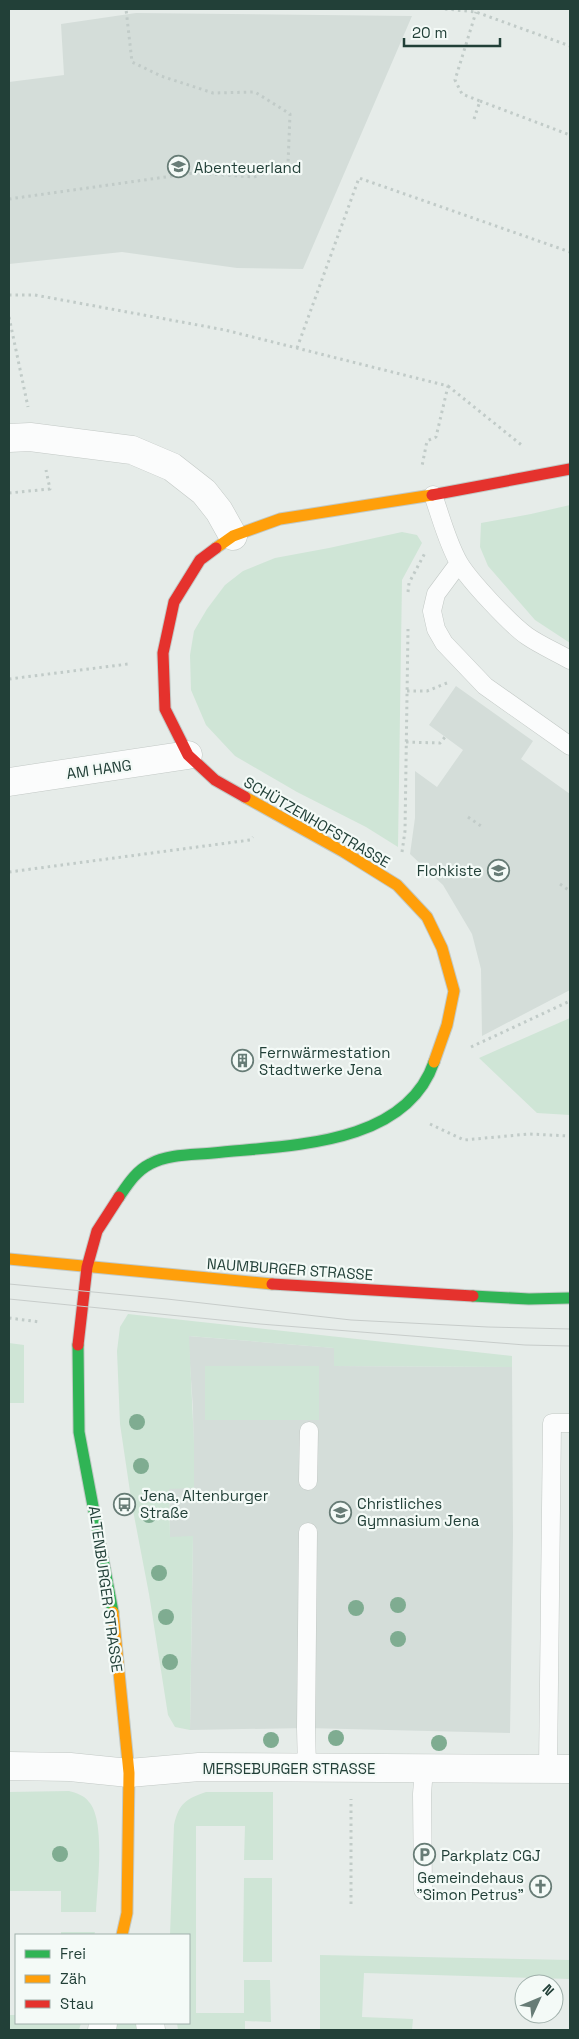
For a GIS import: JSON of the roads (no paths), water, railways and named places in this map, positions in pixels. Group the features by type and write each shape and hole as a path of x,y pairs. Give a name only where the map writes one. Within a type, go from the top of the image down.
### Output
{"street":[{"path":"9,438 38,438 132,450 172,467 204,492 219,511 233,536"},
{"name":"SCHÜTZENHOFSTRASSE","path":"87,1268 97,1231 111,1208 137,1172 151,1163 179,1156 309,1143 362,1132 402,1110 424,1084 442,1040 454,991 442,948 427,917 397,885 344,852 215,780 188,756 165,709 163,653 174,602 200,560 233,536 280,519 570,470"},
{"name":"AM HANG","path":"9,782 188,756"},
{"name":"NAUMBURGER STRASSE","path":"9,1259 87,1268 308,1287 528,1299 570,1298"},
{"name":"ALTENBURGER STRASSE","path":"87,1268 77,1352 79,1432 112,1605 129,1772 127,1928"},
{"name":"MERSEBURGER STRASSE","path":"9,1766 70,1767 129,1772 199,1767 559,1769"}],"lane":[{"path":"427,495 459,563 494,604 526,635 570,660"},
{"path":"459,563 436,594 432,611 436,629 444,643 485,686 570,746"},
{"path":"559,1769 552,1423 570,1423"},
{"path":"308,1481 309,1431"},
{"path":"307,1768 308,1532"},
{"path":"423,1890 422,1794 424,1768"}],"tram line":[{"path":"9,1284 167,1299 351,1320 570,1329"},
{"path":"9,1299 260,1324 525,1345 570,1346"}],"place":[{"name":"Abenteuerland","path":"178,167"},
{"name":"Flohkiste","path":"498,870"},
{"name":"Fernwärmestation Stadtwerke Jena","path":"243,1061"},
{"name":"Jena, Altenburger Straße","path":"124,1504"},
{"name":"Christliches Gymnasium Jena","path":"341,1512"},
{"name":"Parkplatz CGJ","path":"425,1855"},
{"name":"Gemeindehaus \"Simon Petrus\"","path":"540,1886"}]}
